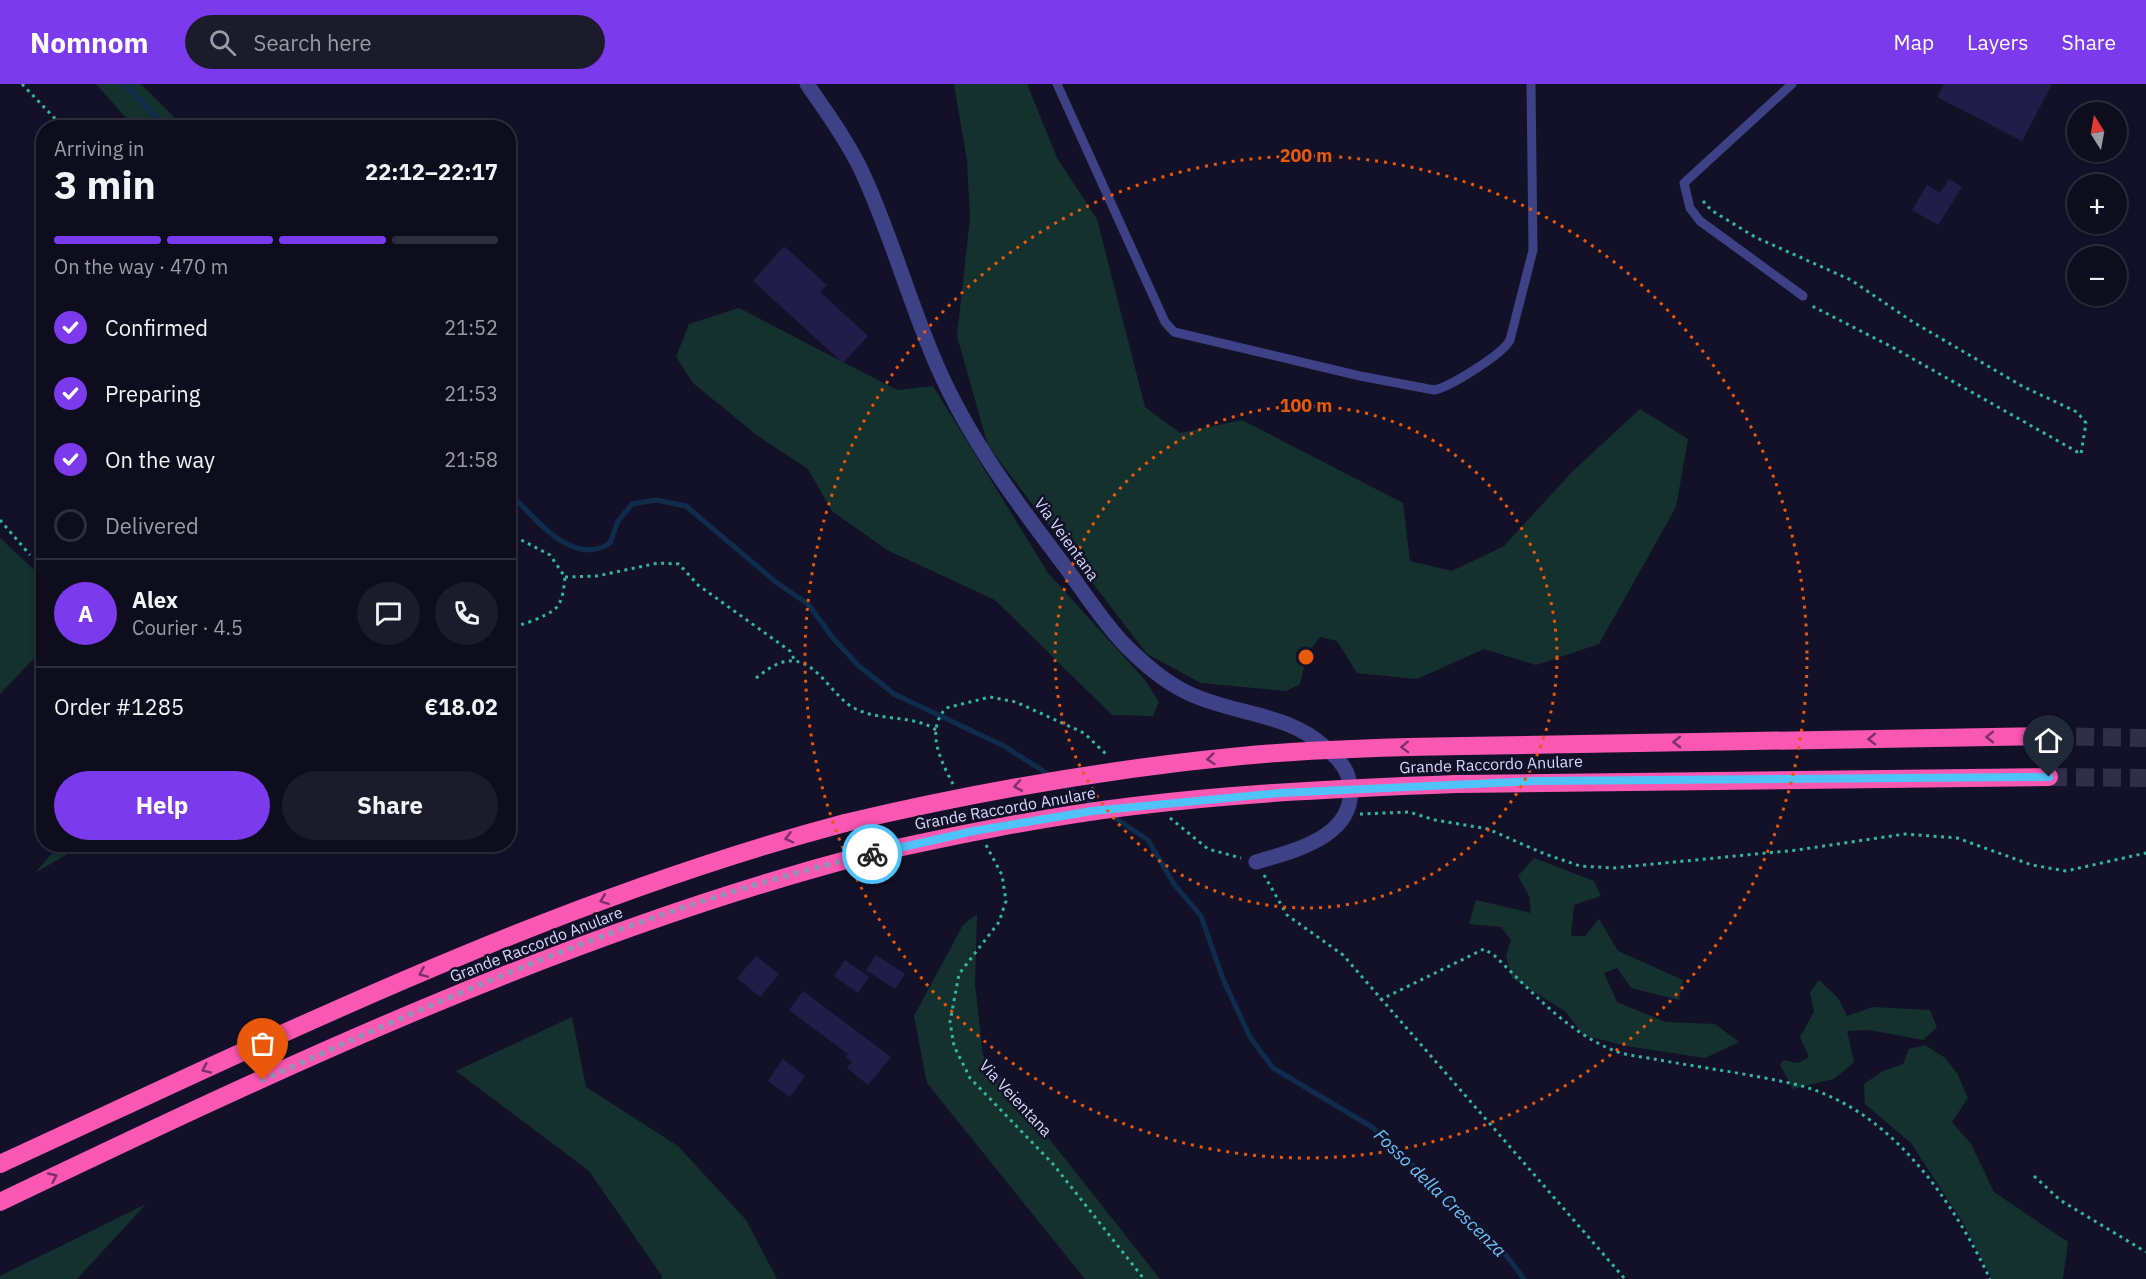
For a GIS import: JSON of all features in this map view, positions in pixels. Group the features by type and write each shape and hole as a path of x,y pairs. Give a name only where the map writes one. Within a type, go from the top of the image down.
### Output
{"highway":[{"name":"Grande Raccordo Anulare","path":"0,1164 234,1056 512,936 706,863 845,823 1004,789 1168,764 1281,753 1464,746 2049,736"},
{"name":"Grande Raccordo Anulare","path":"0,1202 284,1071 547,959 735,892 861,856 1011,825 1133,806 1279,793 1456,784 2049,777"}],"street":[{"name":"Via Veientana","path":"807,84 839,132 864,176 931,352 957,406 1012,494 1094,607 1142,661 1180,689 1210,702 1282,721 1317,740 1344,768 1350,792 1346,815"},
{"path":"1256,862 1295,850 1321,838 1337,827 1346,815"}],"lane":[{"path":"1057,84 1171,330 1183,336 1434,390 1445,387 1500,352 1510,340 1533,250 1531,84"},
{"path":"1792,84 1684,183 1690,208 1700,221 1803,296"}],"path":[{"path":"22,84 56,120"},
{"path":"1696,171 1697,194 1711,210 1732,224 1804,261 1851,280 1913,322 2022,386 2077,412 2086,423 2080,454 1892,347 1811,306 1803,296"},
{"path":"0,520 30,555"},
{"path":"516,537 550,555 565,577 564,594 555,609 516,627"},
{"path":"565,577 597,576 658,563 679,564 698,585 790,651 795,661 811,670 854,709 885,718 922,720 936,730"},
{"path":"756,678 773,665 795,661"},
{"path":"946,708 936,724 936,730 939,756 954,785"},
{"path":"1346,815 1409,812 1435,820 1488,829 1545,854 1580,866 1613,868 1797,850 1905,834 1957,838 2032,865 2066,871 2146,853"},
{"name":"Via Veientana","path":"986,844 1002,875 1006,901 999,922 959,975 950,1022 954,1046 970,1078 1053,1164 1144,1279"},
{"path":"1256,862 1287,915 1343,955 1624,1279"},
{"path":"1380,1000 1484,949 1495,956 1567,1024 1616,1052 1795,1084 1844,1103 1880,1128 1937,1187 1973,1244 1990,1279"},
{"path":"2034,1176 2060,1200 2146,1252"}],"green space":[{"path":"96,84 141,84 177,120 128,120"},
{"path":"954,84 1027,84 1057,158 1097,219 1145,407 1180,433 1242,420 1403,503 1410,561 1452,571 1504,546 1572,472 1640,409 1688,439 1676,507 1599,644 1536,665 1484,649 1417,679 1357,673 1337,641 1320,637 1307,654 1300,684 1286,691 1201,683 1147,654 988,446 957,336 970,218 967,160"},
{"path":"739,308 897,390 933,386 1048,573 1145,680 1159,702 1153,716 1112,715 995,600 887,550 832,511 808,469 758,436 693,383 676,357 689,324"},
{"path":"0,538 36,572 36,656 0,694"},
{"path":"53,852 71,852 35,873"},
{"path":"1534,858 1594,881 1601,896 1574,905 1571,936 1585,936 1599,919 1618,951 1683,980 1679,1000 1631,988 1617,968 1604,973 1617,1002 1666,1022 1715,1024 1739,1042 1705,1058 1626,1046 1583,1035 1566,1012 1512,978 1506,956 1511,940 1501,927 1469,924 1476,900 1531,913 1529,896 1518,876"},
{"path":"977,914 975,984 983,1055 1160,1279 1085,1279 927,1083 914,1016 963,925"},
{"path":"1819,980 1838,998 1847,1016 1873,1007 1930,1010 1937,1027 1923,1040 1869,1030 1847,1031 1854,1062 1834,1079 1793,1089 1780,1065 1783,1060 1798,1063 1809,1057 1800,1037 1814,1012 1810,992"},
{"path":"572,1017 586,1087 678,1146 746,1220 777,1279 661,1279 662,1276 589,1171 456,1071"},
{"path":"1925,1045 1945,1058 1957,1073 1968,1098 1952,1122 1971,1144 1994,1192 2068,1242 2063,1279 1992,1279 1963,1223 1911,1143 1865,1104 1864,1084 1883,1071 1903,1064 1909,1049"},
{"path":"146,1204 77,1279 0,1279 0,1276"}],"building":[{"path":"1944,84 2052,84 2022,141 1937,97"},
{"path":"1949,179 1962,187 1938,225 1912,210 1927,185 1940,193"},
{"path":"784,246 827,285 820,292 868,336 843,363 753,281"},
{"path":"876,955 905,974 895,989 866,970"},
{"path":"756,956 779,974 760,997 737,978"},
{"path":"845,960 869,977 858,993 834,976"},
{"path":"803,991 891,1057 868,1085 847,1068 852,1062 846,1057 848,1054 789,1010"},
{"path":"783,1059 805,1076 790,1097 768,1081"}],"waterway":[{"name":"Fosso della Crescenza","path":"124,84 159,120"},
{"name":"Fosso della Crescenza","path":"516,499 554,536 581,549 596,549 610,543 618,521 632,504 656,500 686,506 777,583 808,604 833,638 859,666 894,694 1004,746 1051,776"},
{"name":"Fosso della Crescenza","path":"1063,785 1096,806"},
{"name":"Fosso della Crescenza","path":"1109,814 1148,840 1174,884 1201,916 1223,979 1250,1037 1273,1068 1372,1127 1499,1246 1524,1279"}],"tunnel":[{"path":"2049,736 2146,738"},
{"path":"2049,777 2146,778"}],"way so far":[{"path":"263,1080 422,1010 593,941 735,892 872,854"}],"route":[{"path":"872,854 974,831 1092,811 1172,801 1279,793 1535,781 2049,777"}]}
